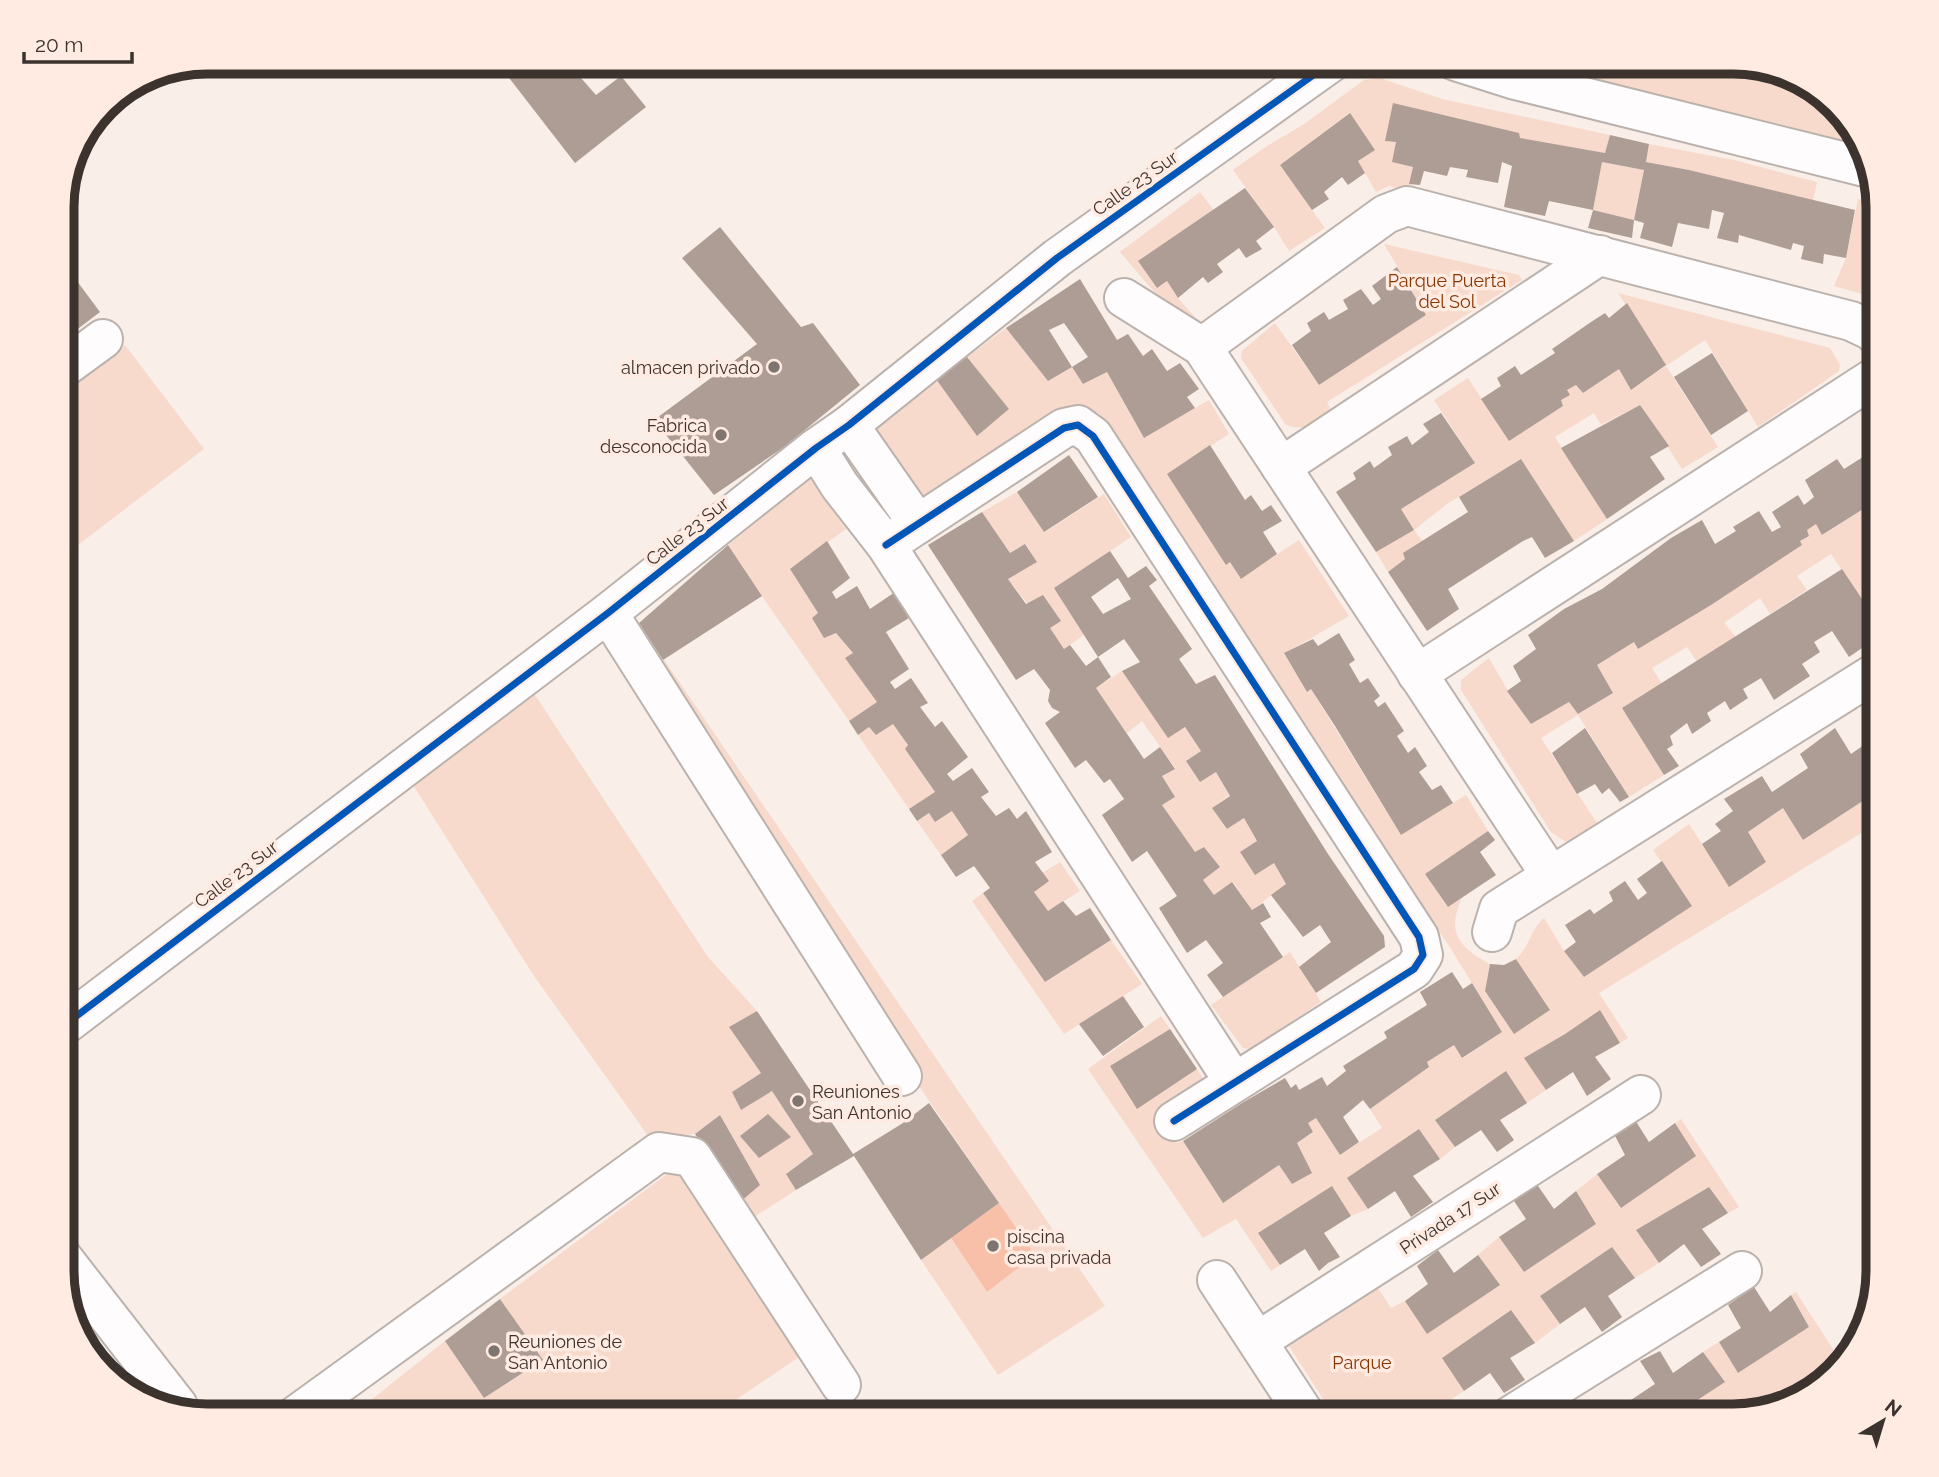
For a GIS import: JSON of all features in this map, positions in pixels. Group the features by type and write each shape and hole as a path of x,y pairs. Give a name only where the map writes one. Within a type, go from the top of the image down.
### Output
{"street":[{"name":"Calle 23 Sur","path":"74,1018 608,613 1057,258 1315,74"},
{"path":"1518,74 1858,165"},
{"path":"1202,347 1385,214 1407,206 1851,321 1866,328"},
{"path":"1281,467 1600,256"},
{"path":"1124,298 1202,347 1551,876"},
{"path":"74,360 103,339"},
{"path":"1418,674 1866,384"},
{"path":"849,425 918,524"},
{"path":"886,545 1065,428 1078,425 1093,436 1419,937 1423,955 1413,969 1174,1121"},
{"path":"816,448 840,486 886,545 1234,1082"},
{"path":"608,613 902,1076"},
{"path":"1492,932 1499,909 1866,679"},
{"name":"Privada 17 Sur","path":"1258,1341 1641,1095"},
{"path":"312,1404 659,1152 692,1157 841,1385"},
{"path":"1529,1404 1742,1271"},
{"path":"74,1272 172,1398"},
{"path":"1217,1280 1298,1404"}],"green space":[{"path":"1584,74 1758,76 1799,91 1813,101 1832,119 1850,144 1780,124 1609,85"},
{"path":"1380,78 1442,99 1610,135 1605,153 1563,146 1385,141 1396,142 1393,162 1413,167 1409,191 1389,186 1376,192 1358,161 1374,150 1349,113 1280,165 1325,228 1289,251 1233,170 1304,124 1364,80"},
{"path":"1649,144 1734,160 1817,182 1813,201 1646,162"},
{"path":"1602,162 1644,170 1634,220 1593,210"},
{"path":"1200,192 1215,212 1138,261 1157,288 1167,281 1199,322 1192,326 1179,321 1120,252"},
{"path":"1858,199 1865,201 1866,295 1834,286 1846,258"},
{"name":"Parque Puerta del Sol","path":"1384,244 1519,275 1522,280 1327,402 1331,411 1314,422 1305,427 1286,425 1241,358 1242,351 1275,323 1319,385 1426,315"},
{"path":"1618,293 1830,348 1840,365 1839,371 1758,427 1705,340 1666,366"},
{"path":"1006,328 1048,380 1072,367 1083,384 1107,372 1144,438 1209,400 1229,434 1168,474 1226,564 1230,562 1240,578 1299,540 1349,616 1284,654 1307,691 1311,689 1401,835 1466,795 1488,831 1425,874 1447,906 1462,898 1455,921 1458,938 1470,951 1490,964 1485,991 1514,1033 1550,1010 1516,959 1544,918 1584,977 1692,906 1653,850 1689,824 1702,844 1748,832 1783,808 1803,840 1866,799 1866,830 1599,993 1628,1038 1620,1043 1600,1010 1525,1058 1546,1090 1527,1103 1506,1072 1436,1119 1455,1147 1440,1159 1419,1129 1382,1155 1368,1209 1351,1216 1332,1187 1259,1232 1280,1265 1271,1271 1236,1219 1203,1238 1088,1069 1161,1016 1170,1029 1110,1066 1137,1108 1197,1069 1205,1082 1166,1104 1155,1114 1166,1133 1177,1143 1183,1141 1223,1203 1279,1165 1292,1184 1311,1173 1297,1143 1313,1133 1308,1123 1317,1117 1340,1155 1382,1128 1370,1109 1429,1067 1427,1062 1454,1045 1463,1058 1502,1032 1451,949 1099,413 1067,406 916,502 870,428 936,379 978,435 1009,409 967,357"},
{"path":"125,345 204,449 74,548 74,384"},
{"path":"1666,366 1718,447 1682,469 1640,405 1601,425 1594,413 1555,437 1607,519 1574,541 1521,459 1447,504 1414,530 1401,509 1475,463 1434,400 1468,378 1509,440 1563,406 1561,400 1570,395 1567,390 1576,385 1583,393 1619,369 1631,390"},
{"path":"810,478 846,529 790,569 818,613 812,618 824,637 836,633 853,653 846,658 878,702 849,721 727,546"},
{"path":"1017,492 1045,532 1104,494 1131,537 1055,588 1084,635 1064,649 1008,579 1037,562 1026,544 1010,553 982,512"},
{"path":"1866,507 1866,605 1831,554 1797,576 1807,590 1770,614 1760,598 1724,623 1736,637 1697,662 1687,647 1652,668 1662,684 1622,708 1664,775 1629,797 1578,715 1541,738 1599,826 1569,844 1551,832 1461,690 1461,680 1489,658 1531,724 1569,702 1579,714 1613,693 1597,665 1634,642 1638,649 1801,546 1800,541 1809,536 1807,530 1816,524 1823,535"},
{"path":"1414,530 1423,542 1404,553 1405,559 1388,572 1376,552"},
{"path":"639,623 1105,1306 998,1375 921,1260 951,1238 987,1292 1034,1254 791,899 622,633"},
{"path":"1122,671 1168,737 1185,727 1201,751 1186,761 1200,782 1216,772 1229,795 1212,808 1227,829 1244,818 1257,841 1240,852 1255,874 1274,863 1286,884 1252,910 1233,882 1214,895 1203,880 1220,867 1204,847 1195,852 1162,805 1175,797 1162,776 1175,768 1142,721 1127,733 1096,688"},
{"path":"535,695 708,957 757,1011 729,1027 761,1073 732,1092 741,1110 772,1091 813,1154 787,1173 796,1190 751,1219 739,1203 760,1185 720,1115 695,1134 649,1137 534,976 413,785"},
{"path":"893,724 908,745 905,749 935,793 909,809 858,735 869,727 876,735"},
{"path":"952,811 968,835 941,855 917,821 929,813 935,822"},
{"path":"1060,862 1080,891 1048,911 1034,892 1048,881 1042,873"},
{"path":"983,893 1045,982 1111,940 1142,984 1064,1034 972,901"},
{"path":"1290,952 1321,1002 1250,1049 1243,1048 1211,1005"},
{"name":"Parque","path":"1681,1119 1739,1207 1728,1213 1709,1187 1636,1230 1659,1263 1635,1278 1612,1247 1540,1296 1560,1324 1535,1343 1510,1310 1443,1358 1464,1391 1449,1401 1451,1404 1326,1404 1289,1346 1378,1288 1391,1308 1405,1301 1428,1333 1499,1285 1478,1255 1499,1237 1524,1272 1596,1224 1576,1191 1597,1174 1621,1208 1695,1156 1675,1123"},
{"path":"675,1168 805,1353 730,1404 366,1404 445,1341 484,1398 543,1361 500,1299"},
{"path":"1796,1292 1836,1354 1832,1358 1806,1381 1775,1396 1732,1404 1692,1404 1724,1382 1703,1352 1719,1342 1738,1373 1809,1327 1791,1295"}],"shaded area":[{"name":"piscina casa privada","path":"999,1203 1035,1255 987,1292 951,1238"}],"building":[{"path":"506,74 577,74 596,95 621,76 646,107 575,163"},
{"path":"1393,103 1519,133 1520,138 1605,153 1610,135 1649,144 1646,162 1855,210 1846,258 1824,254 1823,264 1801,259 1804,246 1793,243 1791,250 1739,235 1738,243 1717,238 1724,213 1712,210 1709,229 1678,223 1672,247 1640,238 1644,223 1634,220 1644,170 1602,162 1593,210 1549,201 1545,216 1504,207 1512,166 1502,162 1498,183 1466,177 1468,170 1450,167 1447,176 1424,171 1420,185 1409,184 1413,167 1392,162 1396,142 1385,141"},
{"path":"1350,113 1375,150 1358,161 1365,173 1348,185 1342,177 1324,192 1329,199 1312,210 1280,165"},
{"path":"1245,188 1274,227 1256,241 1262,249 1246,258 1239,248 1217,264 1223,272 1208,283 1203,277 1178,298 1167,281 1157,288 1138,261"},
{"path":"1593,210 1634,220 1632,238 1588,228"},
{"path":"720,227 801,327 813,323 860,385 784,447 714,495 654,420 757,344 682,258"},
{"path":"1397,267 1426,315 1319,385 1292,345 1311,331 1307,323 1324,312 1329,320 1348,309 1343,300 1361,289 1373,305 1381,299 1372,286"},
{"path":"74,277 100,312 74,332"},
{"path":"1080,279 1117,340 1128,334 1143,356 1152,349 1167,371 1180,363 1199,389 1187,397 1195,408 1144,438 1107,372 1083,384 1072,367 1048,381 1006,328","holes":["1064,323 1088,357 1072,367 1049,330"]},
{"path":"1627,303 1666,365 1631,390 1619,369 1583,393 1576,385 1567,390 1570,395 1561,400 1563,406 1509,441 1481,399 1501,386 1497,378 1515,366 1521,375 1555,353 1552,349 1591,322 1605,313 1609,318"},
{"path":"1712,353 1748,411 1711,435 1674,377"},
{"path":"967,357 1009,409 977,436 936,379"},
{"path":"1640,405 1669,446 1650,457 1665,479 1607,519 1561,448"},
{"path":"1441,413 1475,463 1401,509 1414,530 1376,552 1336,492 1356,479 1353,473 1370,461 1374,468 1392,455 1388,447 1407,436 1412,445 1429,432 1423,424"},
{"path":"1210,445 1245,500 1251,495 1262,511 1271,505 1282,521 1263,532 1277,554 1241,579 1230,562 1226,565 1167,474"},
{"path":"1069,455 1098,497 1044,532 1017,492"},
{"path":"1866,455 1866,507 1822,535 1816,524 1807,530 1809,536 1800,541 1802,545 1711,605 1638,649 1634,642 1597,665 1613,693 1578,714 1569,702 1531,724 1507,691 1521,681 1513,666 1536,649 1528,635 1564,609 1602,589 1671,538 1702,520 1715,544 1736,531 1733,527 1759,511 1772,532 1781,527 1772,512 1798,495 1804,505 1814,497 1805,480 1837,459 1844,469"},
{"path":"1521,459 1574,541 1545,558 1532,537 1523,541 1448,589 1459,609 1427,631 1388,572 1405,559 1403,553 1468,512 1459,497"},
{"path":"982,512 1010,553 1025,544 1037,562 1008,579 1026,604 1043,595 1061,621 1050,628 1064,649 1070,645 1086,666 1098,657 1111,677 1096,688 1144,759 1160,747 1175,769 1162,776 1175,797 1162,805 1195,852 1204,847 1220,867 1203,880 1214,895 1232,882 1252,910 1263,903 1271,917 1260,923 1283,957 1223,997 1207,975 1223,963 1206,940 1187,953 1159,908 1177,896 1147,851 1132,862 1102,815 1124,799 1110,779 1104,783 1086,760 1075,768 1045,723 1060,712 1052,708 1048,701 1050,690 1034,669 1016,680 928,545"},
{"path":"827,541 850,578 832,592 836,599 857,586 870,609 895,592 909,618 886,632 909,669 890,682 895,689 911,678 928,703 920,707 935,727 942,721 968,757 947,774 953,781 972,768 989,792 981,797 996,816 1009,808 1017,819 1026,811 1052,852 1035,862 1049,881 1034,892 1048,911 1063,901 1076,916 1090,908 1111,940 1045,982 983,893 990,888 974,866 956,877 941,855 968,835 952,811 935,822 929,813 917,821 909,809 935,792 905,749 908,745 893,724 876,735 869,727 858,735 849,721 877,702 845,658 853,653 836,633 824,638 812,618 818,613 790,569"},
{"path":"728,545 762,596 663,660 639,623"},
{"path":"1110,551 1128,578 1146,566 1157,580 1149,586 1192,649 1179,659 1196,684 1215,675 1328,854 1384,936 1385,947 1316,993 1299,967 1331,942 1320,925 1303,937 1271,895 1286,884 1274,863 1255,875 1240,852 1257,841 1244,818 1227,829 1212,808 1230,796 1216,772 1200,782 1186,761 1201,751 1185,727 1168,738 1122,671 1140,662 1124,639 1098,657 1054,588","holes":["1118,578 1131,599 1103,614 1091,597"]},
{"path":"1842,569 1866,605 1866,645 1849,657 1832,631 1814,642 1820,652 1802,664 1810,676 1774,700 1761,678 1743,689 1748,698 1730,710 1725,701 1707,713 1711,721 1692,734 1687,723 1670,736 1673,745 1667,749 1679,766 1664,775 1622,708"},
{"path":"1339,633 1355,660 1349,664 1360,683 1368,678 1380,696 1374,701 1378,707 1385,702 1404,731 1397,736 1408,753 1415,747 1427,766 1419,772 1432,790 1441,785 1453,803 1401,835 1335,726 1311,689 1307,692 1284,653 1313,639 1318,646"},
{"path":"1585,728 1629,797 1620,802 1609,788 1602,794 1595,784 1577,794 1552,753"},
{"path":"1835,728 1851,754 1866,743 1866,799 1803,840 1783,808 1748,832 1766,862 1729,887 1702,844 1721,831 1715,824 1733,811 1724,799 1762,776 1772,792 1808,768 1800,754"},
{"path":"1488,831 1495,840 1480,852 1496,875 1448,907 1425,874"},
{"path":"1662,861 1692,906 1584,977 1564,951 1576,942 1565,925 1590,909 1594,914 1613,901 1609,892 1625,881 1638,900 1647,893 1637,879"},
{"path":"1516,959 1550,1010 1514,1034 1485,991 1490,964 1504,965"},
{"path":"1452,972 1463,989 1472,983 1502,1032 1462,1058 1454,1045 1427,1062 1429,1067 1370,1109 1363,1100 1343,1117 1359,1142 1340,1155 1316,1118 1308,1123 1313,1132 1297,1143 1312,1173 1292,1184 1279,1165 1223,1203 1183,1141 1285,1078 1291,1088 1296,1084 1299,1090 1322,1077 1327,1086 1346,1071 1343,1066 1387,1038 1384,1032 1427,1005 1420,992"},
{"path":"1123,996 1144,1027 1103,1056 1079,1024"},
{"path":"1600,1010 1620,1043 1595,1057 1611,1079 1587,1096 1573,1072 1546,1090 1524,1058"},
{"path":"757,1011 853,1154 903,1123 929,1103 999,1203 921,1260 854,1156 796,1190 786,1174 813,1154 772,1091 741,1110 732,1092 761,1073 729,1027"},
{"path":"1170,1029 1197,1069 1137,1109 1110,1066"},
{"path":"1506,1071 1527,1103 1500,1120 1514,1140 1497,1152 1481,1130 1455,1147 1435,1120"},
{"name":"Reuniones San Antonio","path":"768,1114 791,1137 759,1158 740,1136"},
{"path":"720,1115 760,1185 739,1203 695,1134"},
{"path":"1635,1120 1649,1142 1675,1123 1696,1156 1621,1208 1597,1174 1625,1155 1614,1134"},
{"path":"1419,1129 1440,1159 1413,1176 1433,1202 1411,1217 1395,1191 1368,1209 1347,1178"},
{"path":"1536,1183 1554,1209 1576,1191 1596,1224 1524,1272 1499,1237 1526,1219 1512,1198"},
{"path":"1332,1186 1351,1216 1324,1233 1340,1257 1319,1271 1305,1249 1280,1265 1258,1233"},
{"path":"1709,1187 1728,1213 1702,1229 1721,1254 1701,1267 1684,1244 1659,1263 1636,1230"},
{"path":"1612,1247 1635,1278 1608,1296 1622,1317 1602,1332 1585,1307 1560,1324 1540,1296"},
{"path":"1438,1250 1454,1273 1478,1255 1500,1285 1427,1334 1405,1301 1428,1284 1417,1266"},
{"path":"1754,1287 1770,1312 1791,1295 1809,1327 1738,1373 1719,1342 1741,1328 1728,1305"},
{"name":"Reuniones de San Antonio","path":"500,1299 543,1360 484,1398 445,1341"},
{"path":"1511,1310 1535,1343 1510,1358 1525,1380 1504,1393 1490,1373 1464,1391 1442,1358"},
{"path":"1660,1351 1673,1373 1703,1352 1725,1382 1691,1404 1629,1404 1628,1402 1655,1384 1640,1361"}],"cycle path":[{"path":"74,1018 608,613 1057,258 1315,74"},
{"path":"886,545 1064,428 1078,425 1093,436 1419,937 1423,955 1414,969 1174,1121"}],"place":[{"name":"almacen privado","path":"774,367"},
{"name":"Fabrica desconocida","path":"721,435"},
{"name":"Reuniones San Antonio","path":"798,1101"},
{"name":"piscina casa privada","path":"993,1246"},
{"name":"Reuniones de San Antonio","path":"494,1351"}]}
